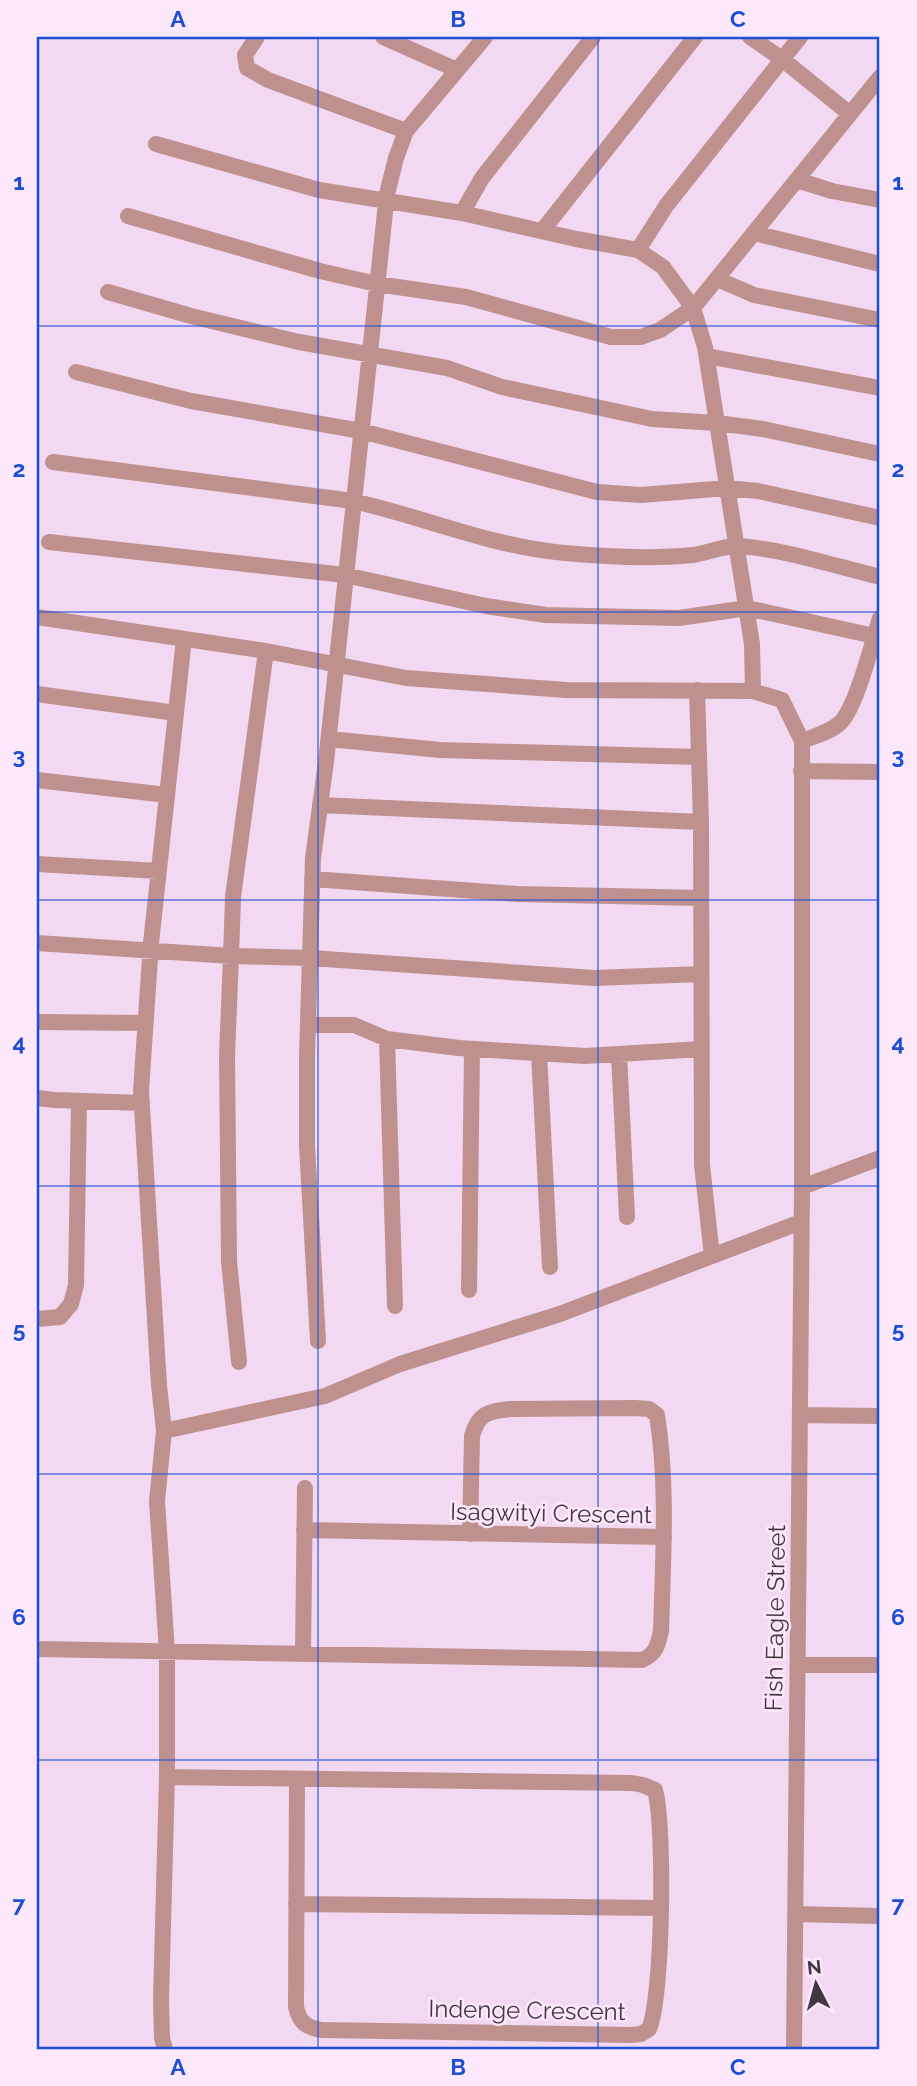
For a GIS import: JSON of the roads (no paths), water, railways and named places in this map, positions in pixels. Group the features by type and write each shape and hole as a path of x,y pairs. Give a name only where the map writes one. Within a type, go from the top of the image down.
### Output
{"street":[{"path":"257,37 245,55 247,68 268,80 406,131"},
{"path":"383,37 457,70"},
{"path":"318,1341 308,1170 313,858 386,202 396,158 406,131 485,37"},
{"path":"462,213 482,178 593,37"},
{"path":"542,231 695,37"},
{"path":"750,37 850,114"},
{"path":"638,250 666,206 800,37"},
{"path":"128,216 286,262 377,284 466,297 611,337 642,337 660,330 693,308 880,77"},
{"path":"156,144 318,190 462,213 638,250 663,267 693,308 706,356 747,608 752,644 753,691"},
{"path":"797,180 832,191 880,200"},
{"path":"754,233 880,264"},
{"path":"717,279 754,295 880,320"},
{"path":"108,292 191,316 299,342 447,368 502,387 652,419 763,429 880,454"},
{"path":"706,356 880,388"},
{"path":"76,372 191,401 361,431 597,492 641,495 727,488 758,491 880,517"},
{"path":"52,462 353,501 503,543 563,553 620,556 694,555 737,546 766,550 880,578"},
{"path":"49,542 345,575 486,606 546,615 679,618 747,608 874,636"},
{"path":"37,617 266,651 405,678 566,690 753,691 782,700 802,741 831,730 842,720 852,704 880,618"},
{"path":"165,2049 161,2000 167,1777 167,1652 157,1501 164,1431 142,1103 150,952 184,639"},
{"path":"239,1362 229,1261 228,1056 233,897 266,651"},
{"path":"697,690 701,822 702,1165 712,1256"},
{"path":"37,694 176,713"},
{"path":"328,740 439,750 699,757"},
{"name":"Fish Eagle Street","path":"794,2049 802,1187 802,741"},
{"path":"801,771 880,772"},
{"path":"37,780 167,795"},
{"path":"320,805 701,822"},
{"path":"37,864 159,871"},
{"path":"312,878 519,894 701,898"},
{"path":"37,943 231,957 311,958 594,978 701,974"},
{"path":"37,1022 145,1024"},
{"path":"309,1026 354,1025 387,1038 472,1049 585,1056 702,1049"},
{"path":"387,1038 394,1306"},
{"path":"469,1290 472,1049"},
{"path":"539,1053 550,1267"},
{"path":"619,1054 628,1217"},
{"path":"37,1098 142,1103"},
{"path":"37,1319 60,1317 71,1304 76,1285 79,1101"},
{"path":"802,1187 880,1158"},
{"path":"164,1431 325,1396 400,1364 560,1314 801,1222"},
{"path":"470,1534 472,1436 475,1424 481,1417 494,1411 511,1409 635,1408 649,1409 657,1415 664,1537"},
{"path":"800,1415 880,1416"},
{"path":"303,1654 305,1488"},
{"name":"Isagwityi Crescent","path":"37,1649 642,1660 650,1656 658,1645 664,1537 304,1530"},
{"path":"798,1665 880,1665"},
{"name":"Indenge Crescent","path":"167,1777 297,1779 643,1785 655,1790 658,1800 660,1908 653,2020 649,2029 641,2034 631,2035 321,2030 303,2024 296,2007 297,1779"},
{"path":"296,1904 660,1908"},
{"path":"795,1914 880,1916"}]}
